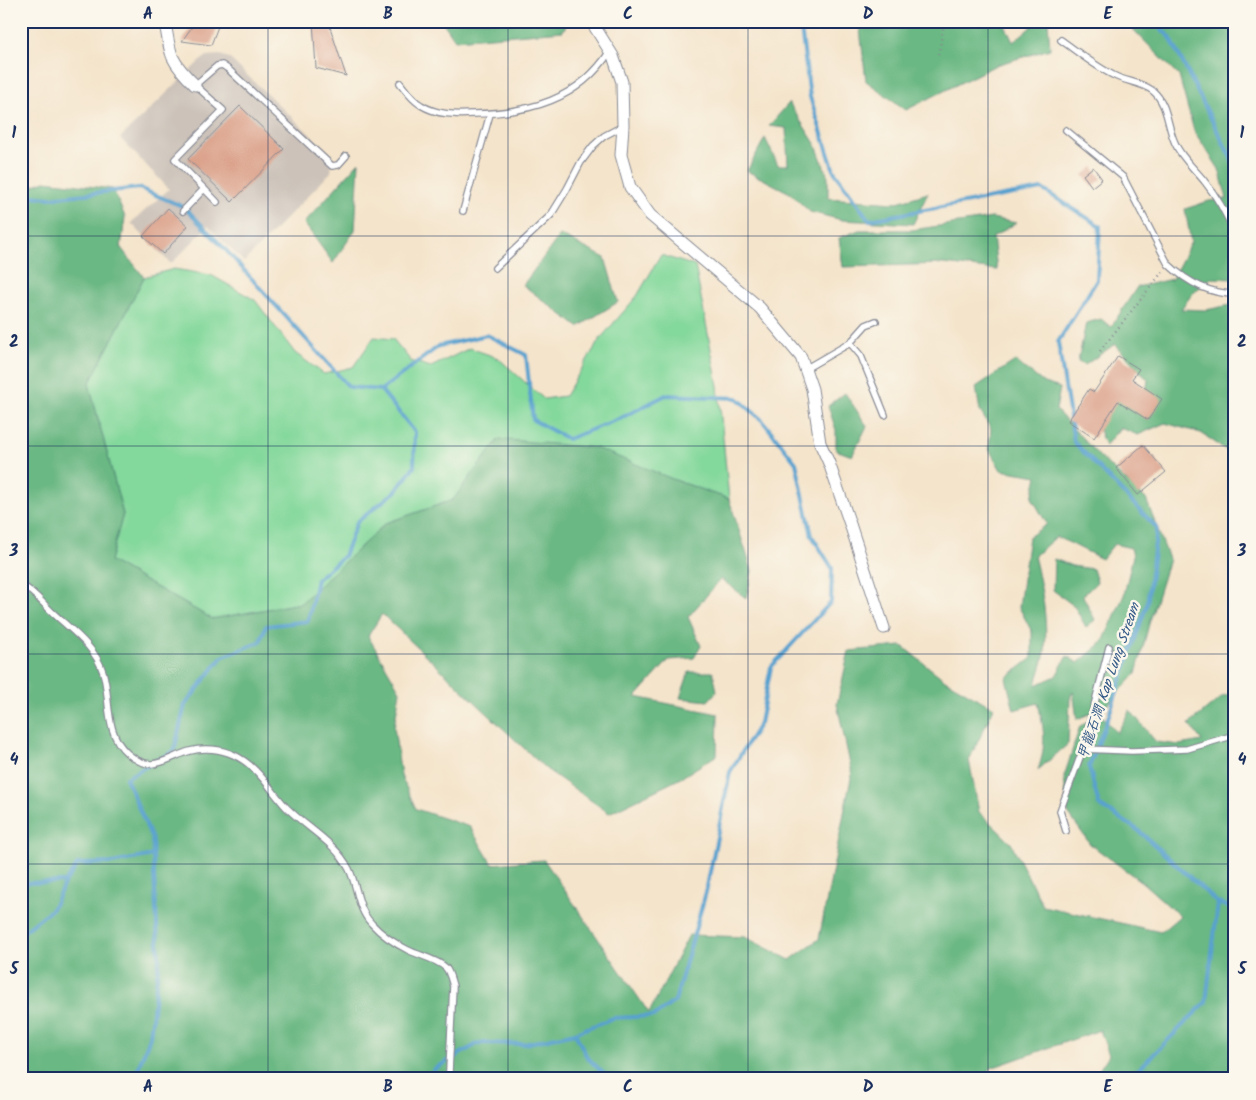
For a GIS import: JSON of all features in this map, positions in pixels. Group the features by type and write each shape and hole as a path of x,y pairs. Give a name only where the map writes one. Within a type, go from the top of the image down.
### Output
{"street":[{"path":"165,21 170,52 176,64 195,85"},
{"path":"591,21 610,51 622,82 623,126 621,155 630,187 650,215 760,308 801,357 812,389 820,443 847,515 884,628"}],"lane":[{"path":"1060,40 1112,74 1145,86 1158,95 1165,110 1175,143 1182,156 1216,197 1225,211 1235,234"},
{"path":"400,83 412,98 434,111 451,114 490,114 540,106 572,91 591,77 601,66 610,51"},
{"path":"217,202 175,159 223,110 195,85 217,66 222,65 228,69 332,166 338,165 346,156"},
{"path":"463,211 490,114"},
{"path":"495,268 552,215 568,189 581,162 593,146 604,136 623,126"},
{"path":"1066,130 1123,177 1168,264 1180,275 1198,285 1213,291 1235,294"},
{"path":"183,211 204,189"},
{"path":"805,369 850,343 866,325 876,321"},
{"path":"850,343 861,356 885,415"},
{"path":"21,585 37,597 95,654 103,671 109,710 118,742 132,757 150,764 163,763 188,752 209,749 226,752 238,757 258,773 288,809 324,838 338,854 349,869 363,912 372,924 407,950 445,968 450,974 453,986 448,1071 452,1079"},
{"path":"1066,831 1060,811 1083,749 1109,647"},
{"path":"1083,749 1132,751 1187,749 1235,735"}],"path":[{"path":"938,54 946,21"},
{"path":"1100,350 1168,264"}],"shaded area":[{"path":"220,55 229,58 333,156 331,172 244,262 208,226 171,264 131,223 169,189 120,138 199,62 207,56"}],"green space":[{"path":"442,21 568,21 563,31 455,40"},
{"path":"859,21 1003,21 1013,42 1038,21 1048,21 1050,49 996,65 906,110 866,81"},
{"path":"1125,21 1235,21 1235,279 1211,278 1193,293 1181,309 1206,310 1235,304 1235,456 1201,433 1165,423 1138,435 1120,428 1105,446 1095,419 1118,376 1145,398 1148,380 1115,344 1085,365 1078,362 1086,323 1101,319 1111,327 1137,287 1172,279 1191,242 1185,209 1209,201 1227,199 1219,169 1194,131 1179,76"},
{"path":"789,103 816,145 828,177 828,198 894,203 928,193 913,224 842,220 810,212 790,193 747,171 765,138 778,165 788,165 786,128 769,126"},
{"path":"359,162 355,230 333,263 304,223"},
{"path":"45,181 113,189 125,217 121,248 144,277 89,384 123,514 110,561 212,619 301,603 386,523 453,500 499,439 596,448 675,480 729,499 752,571 746,598 721,579 688,617 701,646 694,658 669,660 636,697 718,714 717,755 679,779 609,813 546,769 382,614 368,636 400,691 394,727 401,776 416,809 470,827 492,864 544,860 649,1013 689,935 745,937 790,960 819,939 852,773 837,704 849,651 902,646 945,680 994,708 969,760 979,812 1011,843 1043,906 1161,932 1180,916 1143,883 1090,844 1068,813 1064,777 1080,726 1102,716 1117,733 1130,710 1156,742 1179,745 1202,741 1189,724 1223,696 1235,694 1235,1079 1093,1079 1109,1055 1100,1030 991,1068 983,1079 21,1079 21,190"},
{"path":"992,218 1016,223 993,237 997,270 943,264 843,267 839,238 859,230 912,230"},
{"path":"560,235 605,258 618,302 578,327 523,285"},
{"path":"661,255 695,266 718,386 729,499 675,480 499,439 453,500 386,523 301,603 212,619 110,561 123,514 89,384 144,277 174,269 211,275 255,300 295,353 324,374 353,367 374,337 393,339 411,361 431,367 470,348 498,358 544,399 565,396 600,339 637,296"},
{"path":"1015,361 1044,383 1060,388 1056,410 1101,458 1146,499 1169,559 1136,674 1104,708 1077,719 1073,691 1070,699 1068,744 1038,770 1043,752 1044,736 1038,703 1014,710 1006,678 1032,658 1032,632 1019,607 1029,537 1047,524 1032,498 1037,476 1001,470 989,449 991,429 980,411 976,387","holes":["1056,537 1102,559 1114,544 1131,548 1133,556 1124,595 1103,642 1078,663 1067,656 1056,676 1036,685 1045,652 1046,628 1042,592 1034,556"]},
{"path":"845,393 867,426 852,456 836,450 836,430 828,406"},
{"path":"1054,559 1072,566 1093,569 1097,582 1083,596 1095,620 1086,627 1074,606 1053,590"},
{"path":"689,672 713,672 717,691 708,701 680,698"}],"building":[{"path":"196,21 220,21 211,45 182,41"},
{"path":"313,21 328,21 346,76 316,68"},
{"path":"240,106 284,149 232,202 188,159"},
{"path":"1093,167 1102,179 1092,187 1083,175"},
{"path":"168,208 188,226 163,254 143,236"},
{"path":"1118,356 1139,369 1132,379 1162,399 1148,420 1118,401 1094,438 1068,421 1089,389 1094,392"},
{"path":"1143,445 1166,472 1138,495 1116,468"}],"waterway":[{"name":"甲龍石澗 Kap Lung Stream","path":"800,21 810,97 834,171 869,220 1042,189 1100,226 1097,280 1058,342 1074,442 1157,528 1147,604 1089,767 1099,805 1138,830 1218,903 1206,1002 1129,1079"},
{"path":"1152,21 1170,37 1235,166"},
{"path":"21,195 50,198 139,188 184,207 225,249 349,387 381,390 415,432 414,467 396,491 357,522 344,556 317,579 308,621 266,626 260,642 222,657 185,705 174,751 126,778 152,839 159,960 150,1037 134,1079"},
{"path":"381,390 439,346 487,335 526,355 533,420 568,439 621,418 666,395 737,398 762,420 796,463 812,536 832,568 831,602 771,667 760,723 730,772 706,892 675,1001 654,1016 613,1018 575,1033 524,1044 479,1043 434,1069 429,1079"},
{"path":"21,934 52,909 65,882 78,864 112,863 153,855"},
{"path":"21,883 65,882"},
{"path":"1218,903 1235,909"},
{"path":"575,1033 587,1057 609,1079"}]}
